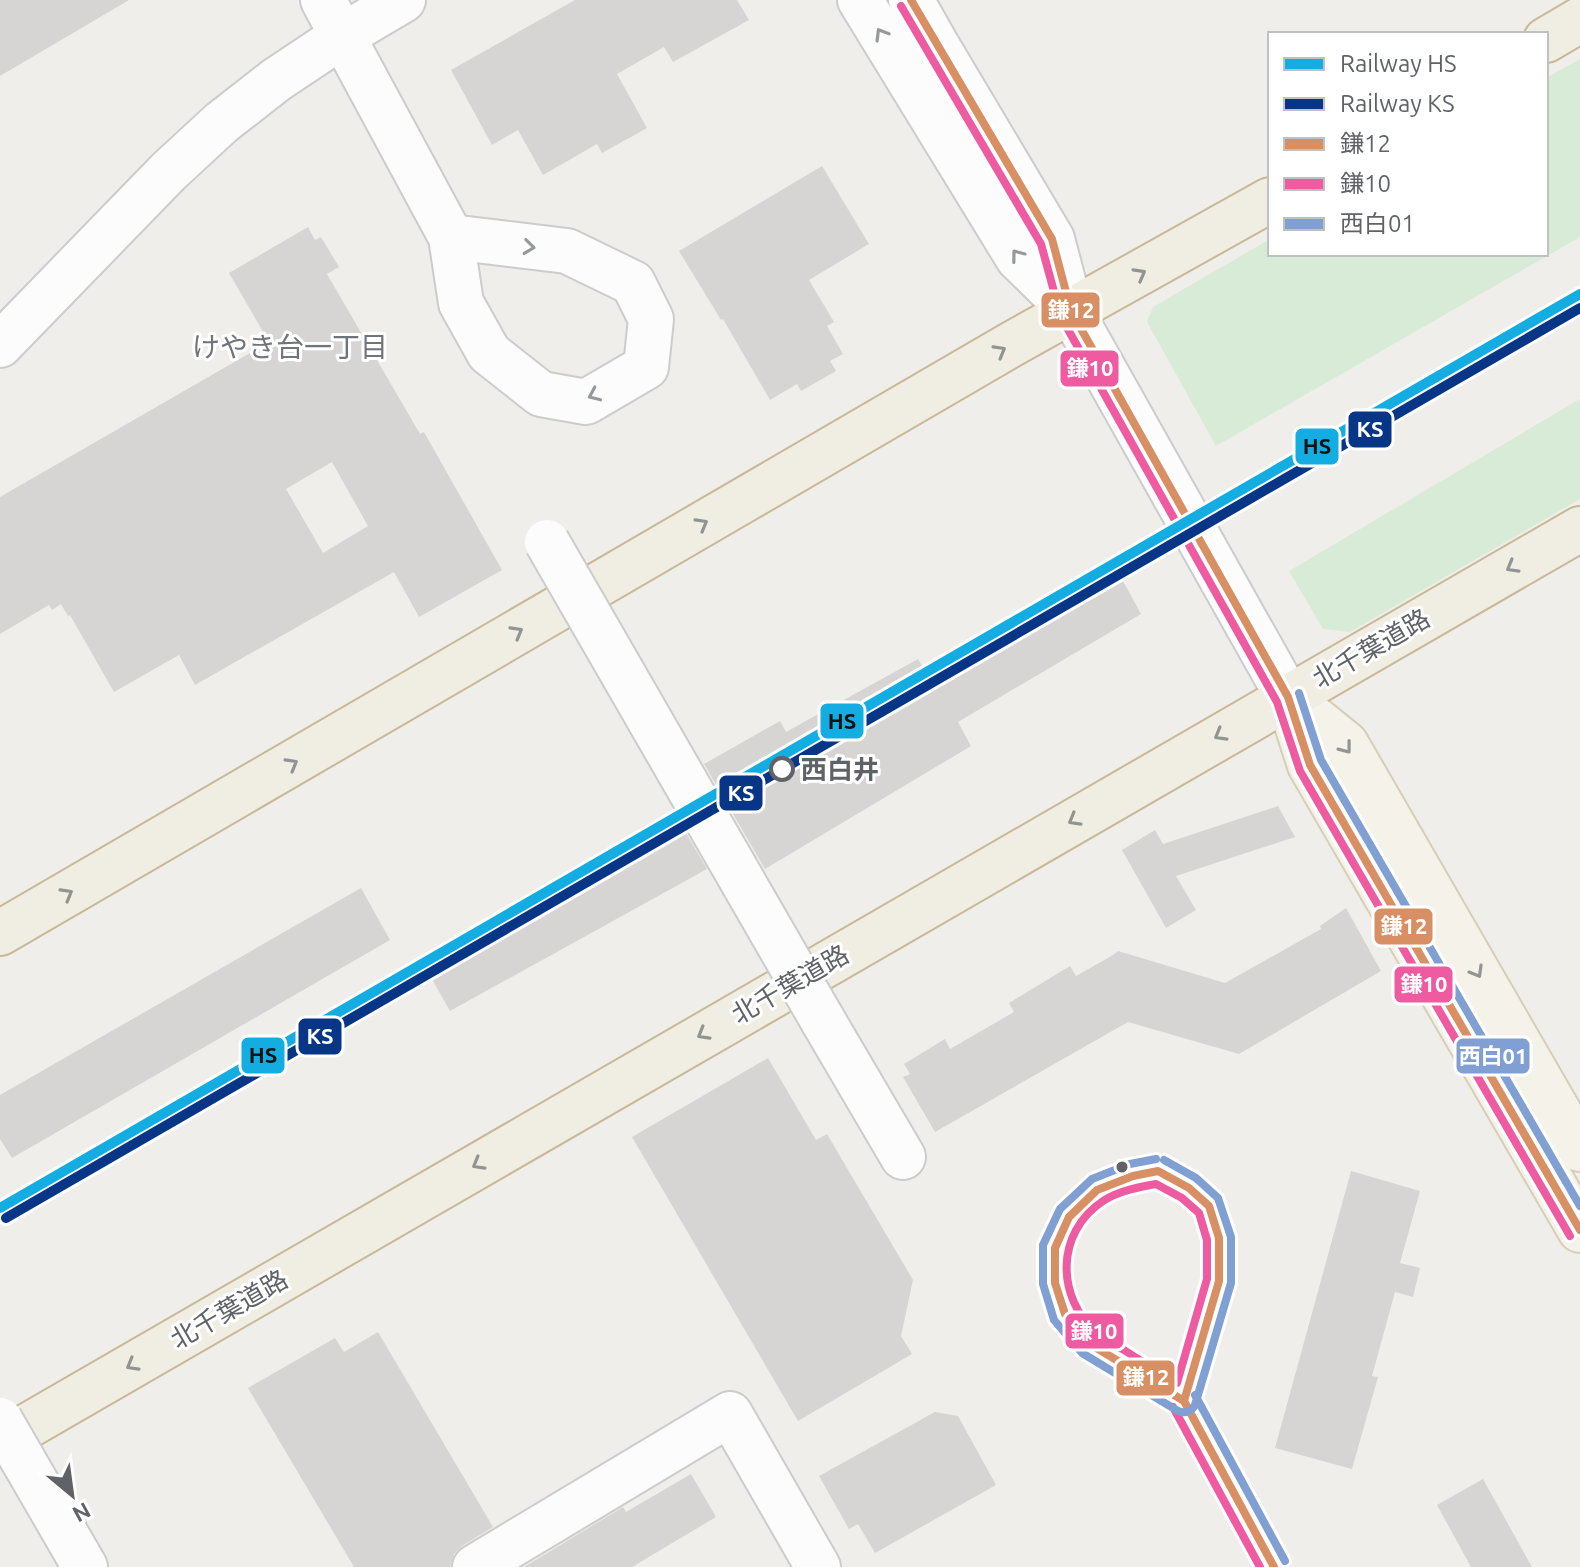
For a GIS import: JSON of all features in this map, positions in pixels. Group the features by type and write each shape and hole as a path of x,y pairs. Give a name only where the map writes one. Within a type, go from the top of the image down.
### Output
{"highway":[{"path":"1548,39 1580,20"},
{"path":"0,933 892,413 1080,326 1268,201"},
{"name":"北千葉道路","path":"12,1451 1280,683 1580,529"}],"main road":[{"path":"1280,683 1346,744 1580,1149"},
{"path":"1280,683 1310,765 1580,1230"}],"street":[{"path":"0,345 168,172 221,123 276,80 333,18 403,0"},
{"path":"860,0 1018,258 1080,326"},
{"path":"911,0 1052,239 1080,326 1280,683"},
{"path":"333,18 451,237 461,303 489,353 541,394 586,402 646,367 651,319 633,283 567,251 451,237"},
{"path":"547,542 903,1157"},
{"path":"475,1567 730,1414 818,1567"},
{"path":"0,1420 12,1451 85,1567"}],"green space":[{"path":"1580,59 1580,237 1548,255 1548,77"},
{"path":"1268,240 1268,256 1547,256 1216,446 1147,322 1153,307"},
{"path":"1580,399 1580,499 1350,632 1323,629 1289,571"}],"building":[{"path":"0,0 129,0 0,76"},
{"path":"575,0 737,0 749,20 673,62 664,47 617,74 647,128 602,153 597,144 543,175 518,130 492,145 451,70"},
{"path":"822,166 869,244 809,280 834,322 827,326 843,354 830,361 836,371 801,391 797,384 770,400 679,251"},
{"path":"308,227 315,240 321,237 339,267 327,274 420,434 424,432 502,570 419,617 394,572 195,685 179,655 114,692 61,604 52,610 49,605 0,634 0,497 269,342 229,273","holes":["332,462 368,526 323,553 286,489"]},
{"name":"西白井","path":"1117,570 1141,614 958,722 971,746 765,869 704,764 780,721 786,732 918,659 930,679"},
{"path":"1278,806 1295,837 1176,876 1196,910 1166,928 1122,850 1155,830 1163,844"},
{"path":"679,821 707,869 450,1011 425,967"},
{"path":"361,888 390,940 12,1158 0,1139 0,1095"},
{"path":"1346,908 1381,971 1239,1054 1128,1022 935,1132 903,1077 910,1074 904,1064 945,1039 950,1049 1014,1012 1009,1003 1070,966 1076,976 1118,951 1225,983 1321,929 1320,926"},
{"path":"768,1058 816,1140 827,1134 913,1280 901,1336 912,1354 798,1421 632,1137"},
{"path":"1351,1171 1420,1191 1400,1263 1420,1268 1413,1297 1395,1292 1372,1376 1378,1377 1352,1469 1275,1448"},
{"path":"378,1332 493,1527 462,1546 454,1554 450,1567 354,1567 248,1388 335,1338 344,1352"},
{"path":"935,1412 958,1416 996,1485 875,1553 858,1524 849,1529 819,1476"},
{"path":"691,1474 716,1517 632,1567 524,1567 623,1507 626,1512"},
{"path":"1483,1479 1532,1567 1471,1567 1437,1505"}],"rail line":[{"name":"HS","path":"0,1208 1580,294"},
{"name":"KS","path":"6,1218 1580,308"}],"transit line":[{"name":"鎌12","path":"911,0 1052,239 1071,311 1288,697 1310,765 1580,1230"},
{"name":"鎌10","path":"901,6 1041,244 1061,317 1277,702 1300,771 1570,1236"},
{"name":"西白01","path":"1299,693 1321,760 1580,1206"},
{"name":"西白01","path":"1156,1159 1130,1164 1092,1179 1060,1209 1043,1245 1043,1284 1054,1320 1082,1353 1178,1411 1185,1412 1195,1405 1231,1283 1231,1237 1218,1198 1196,1178 1164,1160"},
{"name":"鎌12","path":"1158,1171 1189,1188 1209,1206 1219,1238 1219,1281 1184,1401 1090,1344 1065,1314 1055,1283 1055,1248 1069,1217 1097,1190 1133,1176 1158,1171"},
{"name":"鎌10","path":"1156,1184 1182,1198 1199,1213 1207,1240 1207,1279 1177,1383 1097,1334 1074,1302 1068,1284 1069,1247 1087,1214 1115,1195 1156,1184"},
{"name":"西白01","path":"1195,1395 1285,1561"},
{"name":"鎌12","path":"1184,1401 1274,1567"},
{"name":"鎌10","path":"1173,1407 1260,1567"}],"place":[{"name":"西白井","path":"782,769"}],"district":[{"name":"けやき台一丁目","path":"290,346"}]}
